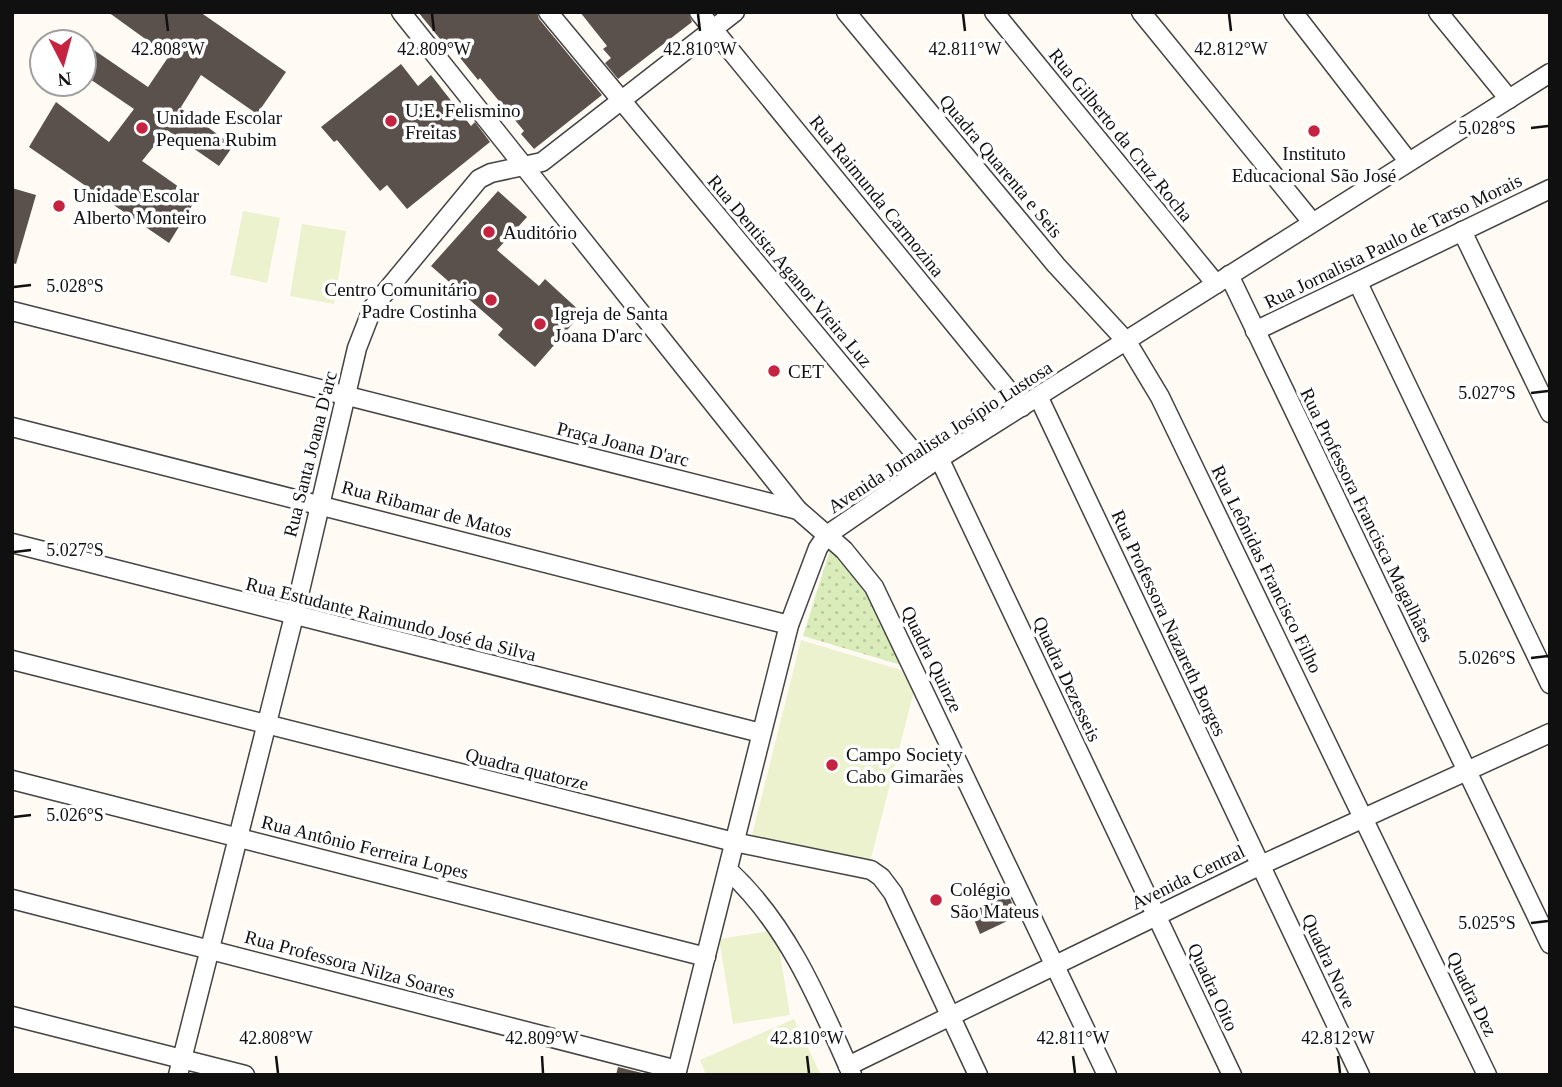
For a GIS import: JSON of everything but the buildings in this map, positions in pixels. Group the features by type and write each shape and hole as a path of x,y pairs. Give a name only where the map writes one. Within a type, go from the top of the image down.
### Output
{"street":[{"path":"401,12 798,510"},
{"name":"Rua Dentista Aganor Vieira Luz","path":"548,12 622,103 933,463"},
{"name":"Rua Raimunda Carmozina","path":"699,12 1022,407"},
{"name":"Rua Santa Joana D'arc","path":"180,1067 236,836 294,616 362,330 373,307 475,183 491,173 542,162 622,103 735,12"},
{"name":"Quadra Quarenta e Seis","path":"846,12 1056,265 1127,342"},
{"name":"Rua Gilberto da Cruz Rocha","path":"994,12 1222,279"},
{"path":"1142,12 1312,222"},
{"path":"1293,12 1408,161"},
{"path":"1438,12 1509,99"},
{"name":"Avenida Jornalista Josípio Lustosa","path":"676,1072 729,871 789,625 818,548 827,535 933,463 1550,73"},
{"name":"Rua Jornalista Paulo de Tarso Morais","path":"1255,331 1550,190"},
{"path":"1462,231 1550,413"},
{"name":"Rua Professora Francisca Magalhães","path":"1222,279 1255,331 1550,944"},
{"path":"1358,283 1550,684"},
{"name":"Praça Joana D'arc","path":"12,311 798,510"},
{"name":"Rua Leônidas Francisco Filho","path":"1127,342 1160,397 1364,818"},
{"name":"Rua Professora Nazareth Borges","path":"1038,398 1261,865"},
{"name":"Rua Ribamar de Matos","path":"12,428 319,503 789,625"},
{"name":"Quadra Dezesseis","path":"933,463 1157,916"},
{"name":"Quadra Quinze","path":"798,510 859,565 874,587 1107,1075"},
{"name":"Rua Estudante Raimundo José da Silva","path":"12,543 761,733"},
{"name":"Quadra quatorze","path":"12,660 734,842 856,865 881,877 893,893 978,1075"},
{"name":"Avenida Central","path":"850,1070 950,1017 1261,865 1550,733"},
{"name":"Rua Antônio Ferreira Lopes","path":"12,780 706,957"},
{"name":"Quadra Dez","path":"1364,818 1487,1075"},
{"name":"Quadra Nove","path":"1261,865 1360,1075"},
{"path":"729,871 767,910 785,939 850,1070"},
{"name":"Rua Professora Nilza Soares","path":"12,899 676,1072"},
{"name":"Quadra Oito","path":"1157,916 1232,1075"},
{"path":"12,1016 180,1067 245,1075"}],"green space":[{"path":"243,211 280,218 267,283 230,275"},
{"path":"302,224 346,231 334,304 290,296"},
{"path":"830,550 869,594 901,665 803,636"},
{"name":"Campo Society Cabo Gimarães","path":"801,640 901,670 914,691 870,862 751,839"},
{"path":"776,930 790,1015 733,1024 719,939"},
{"path":"794,1019 821,1075 706,1075 700,1060"}],"place":[{"name":"U.E. Felismino Freitas","path":"391,121"},
{"name":"Unidade Escolar Pequena Rubim","path":"142,128"},
{"name":"Instituto Educacional São José","path":"1314,131"},
{"name":"Unidade Escolar Alberto Monteiro","path":"59,206"},
{"name":"Auditório","path":"489,232"},
{"name":"Centro Comunitário Padre Costinha","path":"491,300"},
{"name":"Igreja de Santa Joana D'arc","path":"540,324"},
{"name":"CET","path":"774,371"},
{"name":"Campo Society Cabo Gimarães","path":"832,765"},
{"name":"Colégio São Mateus","path":"936,900"}]}
